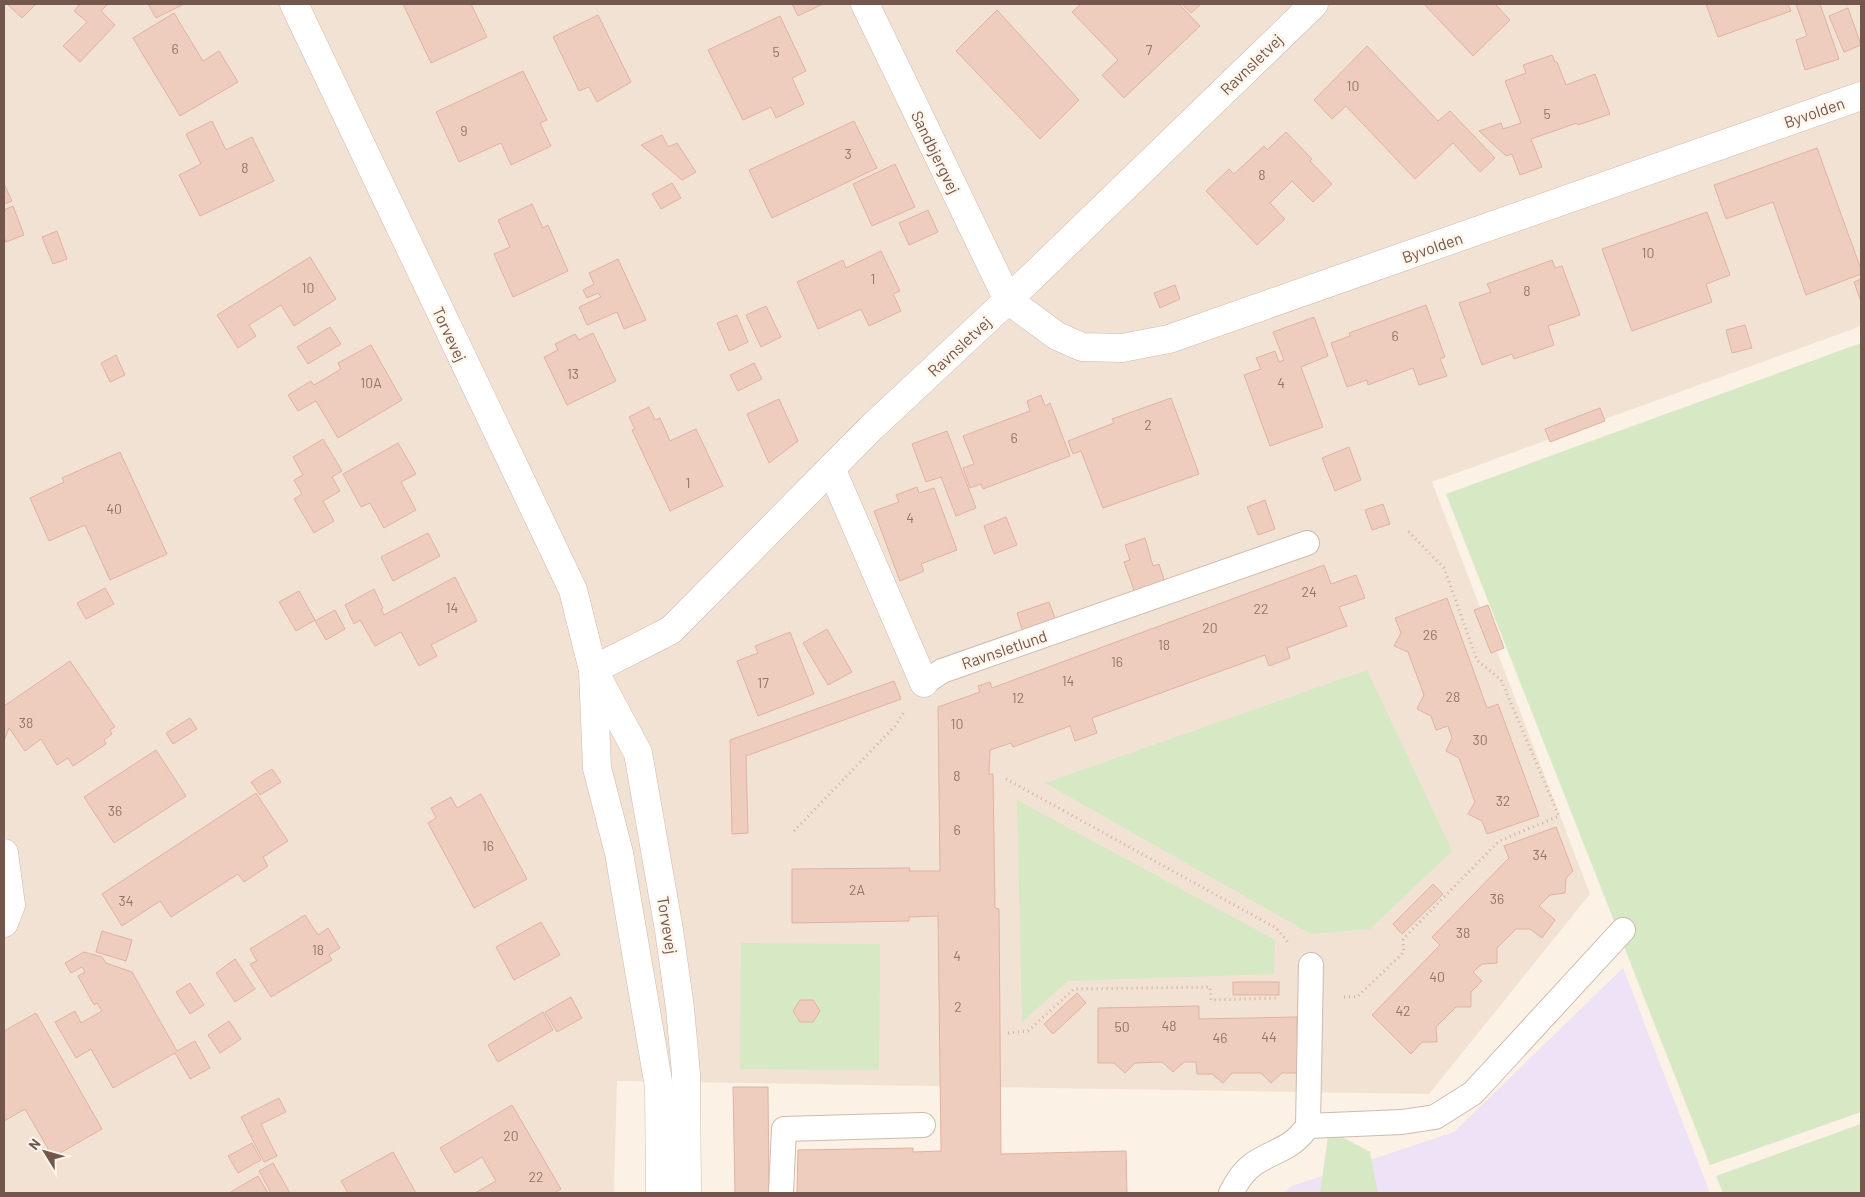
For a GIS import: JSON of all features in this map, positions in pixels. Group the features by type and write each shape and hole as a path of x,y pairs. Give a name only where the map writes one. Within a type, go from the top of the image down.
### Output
{"street":[{"name":"Torvevej","path":"294,4 573,590 593,670 597,768 619,853 659,1087 660,1193"},
{"name":"Sandbjergvej","path":"865,4 1008,300"},
{"name":"Ravnsletvej","path":"593,670 671,630 831,468 1314,4"},
{"name":"Byvolden","path":"1008,300 1057,336 1082,346 1122,348 1169,339 1861,96"},
{"path":"831,468 924,682"},
{"name":"Torvevej","path":"593,670 638,753 668,920 680,1008 686,1074 687,1193"},
{"path":"4,853 11,905 4,923"}],"lane":[{"name":"Ravnsletlund","path":"924,682 942,671 1307,543"},
{"path":"1308,1126 1402,1122 1435,1117 1458,1103 1473,1093 1623,930"},
{"path":"1231,1193 1239,1178 1254,1164 1293,1143 1308,1126 1311,965"},
{"path":"781,1193 784,1129 923,1125"}],"path":[{"path":"1008,1034 1028,1032 1074,989 1210,987 1211,1000 1356,997 1404,952 1403,939 1499,841 1559,816 1501,680 1477,660 1444,568 1408,531"},
{"path":"794,831 895,726 924,682"},
{"path":"1006,779 1276,928 1311,965"}],"shaded area":[{"path":"4,4 1861,4 1861,326 1432,482 1590,894 1429,1094 617,1081 614,1193 4,1193"},
{"path":"1623,968 1710,1193 1283,1193 1292,1186 1454,1132"}],"green space":[{"path":"1861,343 1861,1112 1710,1165 1446,494"},
{"path":"1367,670 1452,851 1370,929 1311,934 1045,783"},
{"path":"1017,800 1275,940 1274,974 1068,981 1022,1022"},
{"path":"741,943 880,944 879,1070 740,1069"},
{"path":"1861,1124 1861,1193 1723,1193 1716,1176"},
{"path":"1329,1130 1370,1152 1378,1193 1320,1193"}],"building":[{"path":"7,4 36,4 22,18"},
{"path":"80,4 108,4 101,11 115,25 80,62 63,46 87,22 74,11"},
{"path":"148,4 184,4 156,18"},
{"path":"403,4 471,4 487,37 431,63"},
{"path":"792,4 823,4 798,16"},
{"path":"1081,4 1179,4 1200,26 1124,98 1102,75 1118,60 1072,12"},
{"path":"1182,4 1201,4 1191,13"},
{"path":"1424,4 1497,4 1510,20 1473,56"},
{"path":"1706,4 1788,4 1791,11 1718,37"},
{"path":"1796,4 1820,4 1839,59 1805,70 1796,40 1807,36"},
{"path":"1848,8 1861,45 1844,52 1829,16"},
{"path":"997,10 1079,100 1040,139 956,51"},
{"path":"174,13 203,61 219,51 238,82 180,116 133,38"},
{"path":"598,15 631,82 597,102 589,87 579,91 553,37"},
{"path":"780,16 806,71 792,78 804,104 776,118 771,107 743,120 708,50"},
{"path":"1367,46 1438,121 1450,111 1495,158 1480,172 1453,143 1415,179 1346,106 1332,119 1314,100"},
{"path":"1552,55 1555,62 1557,62 1566,85 1595,74 1610,114 1531,139 1542,167 1520,175 1512,154 1506,156 1479,131 1501,123 1503,129 1521,123 1505,81 1526,73 1523,65"},
{"path":"523,71 547,120 540,123 551,146 511,165 501,143 459,162 436,112"},
{"path":"212,121 226,150 252,137 274,181 200,216 179,175 201,164 186,134"},
{"path":"854,121 877,168 772,218 749,170"},
{"path":"1286,132 1312,159 1310,161 1332,184 1313,202 1292,181 1270,203 1285,219 1257,245 1206,191 1229,169 1234,174 1264,146 1267,150"},
{"path":"662,135 668,147 677,143 696,172 682,180 641,145"},
{"path":"1817,148 1861,269 1861,274 1806,295 1773,202 1726,219 1714,185"},
{"path":"895,164 915,207 872,226 853,184"},
{"path":"672,183 681,198 661,209 652,194"},
{"path":"4,184 12,201 4,204"},
{"path":"532,204 543,228 548,225 568,271 513,297 494,254 510,247 498,220"},
{"path":"13,206 24,235 6,242 4,236 4,210"},
{"path":"928,210 938,232 909,245 899,223"},
{"path":"1707,212 1730,275 1706,284 1712,302 1632,331 1602,249"},
{"path":"57,231 67,259 53,264 42,237"},
{"path":"881,251 900,291 893,294 901,311 869,326 861,309 818,329 797,282 843,260 846,268"},
{"path":"310,257 336,299 294,326 281,305 249,325 256,336 238,348 217,315"},
{"path":"618,259 646,320 624,329 617,312 587,325 579,307 601,297 598,293 587,298 583,290 594,284 589,273"},
{"path":"1552,260 1555,268 1562,266 1580,315 1548,326 1554,345 1514,359 1512,354 1482,365 1459,303 1491,292 1487,284"},
{"path":"1861,279 1861,302 1854,282"},
{"path":"1175,285 1180,299 1160,308 1154,293"},
{"path":"1426,305 1445,357 1440,359 1447,376 1419,385 1413,368 1368,385 1367,380 1347,387 1331,343 1350,336 1349,333"},
{"path":"766,306 781,337 761,347 746,315"},
{"path":"737,315 748,342 729,351 717,323"},
{"path":"1314,317 1328,356 1301,367 1323,427 1270,446 1244,375 1261,369 1256,358 1275,351 1279,362 1284,360 1273,332"},
{"path":"1745,325 1752,348 1732,353 1726,330"},
{"path":"330,327 341,344 308,364 297,347"},
{"path":"593,333 616,381 567,405 544,357 558,350 555,344 575,334 579,340"},
{"path":"371,345 402,400 338,438 316,401 298,411 288,395 311,381 314,385 341,369 338,363"},
{"path":"116,355 125,375 110,382 101,363"},
{"path":"754,363 762,379 738,391 730,375"},
{"path":"1041,395 1045,406 1050,403 1070,456 983,489 981,484 970,488 963,468 974,464 963,436 1030,411 1027,401"},
{"path":"1171,398 1199,474 1103,508 1081,451 1073,454 1068,441 1114,423 1112,419"},
{"path":"779,399 798,441 769,463 747,414"},
{"path":"649,407 655,420 660,418 670,441 696,429 723,486 670,511 632,430 635,429 629,417"},
{"path":"1600,408 1605,421 1550,442 1545,429"},
{"path":"947,431 976,508 956,516 941,477 926,482 912,444"},
{"path":"323,439 342,471 332,477 340,491 323,501 334,521 314,533 294,499 302,494 294,480 303,475 293,457"},
{"path":"398,443 416,474 401,482 416,510 384,528 370,503 361,507 343,474"},
{"path":"1349,447 1361,480 1335,491 1322,458"},
{"path":"120,452 167,554 110,580 85,525 49,541 30,498 64,482 62,478"},
{"path":"917,487 919,493 934,488 957,550 921,564 924,571 900,581 874,511 899,502 896,495"},
{"path":"1265,500 1275,529 1258,535 1247,507"},
{"path":"1383,504 1390,524 1372,530 1365,510"},
{"path":"1006,517 1017,545 994,554 984,526"},
{"path":"428,533 440,556 393,581 381,557"},
{"path":"1145,538 1153,566 1159,564 1165,582 1135,593 1124,562 1130,560 1125,545"},
{"path":"1324,565 1331,584 1356,575 1365,598 1339,607 1347,626 1287,648 1290,658 1269,666 1265,655 1092,718 1097,733 1075,741 1070,726 1013,747 1011,743 990,750 989,774 993,774 995,908 999,909 1001,1154 1126,1151 1127,1193 797,1193 798,1150 913,1148 913,1152 941,1151 938,916 909,917 909,921 792,923 792,869 910,868 909,871 940,871 938,707 980,692 978,686 990,682 992,688"},
{"path":"455,577 477,621 431,645 437,656 419,666 401,632 375,646 360,620 354,624 345,605 374,589 383,608 381,609 384,615"},
{"path":"105,588 114,604 86,619 77,603"},
{"path":"299,591 315,620 296,631 279,602"},
{"path":"1447,598 1487,708 1498,704 1539,816 1487,834 1482,821 1468,814 1475,802 1459,758 1446,751 1452,738 1448,726 1436,730 1431,716 1417,709 1424,695 1408,652 1394,646 1401,633 1395,618"},
{"path":"1049,602 1056,621 1023,632 1017,613"},
{"path":"1488,605 1504,648 1491,653 1474,610"},
{"path":"335,610 345,629 326,640 315,621"},
{"path":"827,629 852,672 828,685 803,643"},
{"path":"790,632 814,694 758,716 737,661 758,653 755,646"},
{"path":"70,661 115,727 110,730 112,734 104,740 106,744 73,766 68,758 57,765 41,739 25,751 9,728 4,741 4,706"},
{"path":"894,681 901,699 746,756 748,833 732,834 730,740"},
{"path":"190,718 197,729 173,744 166,733"},
{"path":"156,750 186,796 114,843 84,797"},
{"path":"272,769 281,782 260,795 251,782"},
{"path":"256,793 288,841 263,857 268,866 244,882 238,874 171,917 160,901 122,926 102,894"},
{"path":"481,794 527,879 474,908 428,823 436,818 431,808 451,797 457,808"},
{"path":"1556,827 1573,871 1566,878 1565,893 1550,895 1539,906 1555,920 1542,938 1530,929 1516,929 1497,948 1497,963 1482,964 1473,972 1482,981 1471,992 1471,1007 1456,1007 1436,1027 1437,1042 1422,1042 1411,1054 1372,1015 1440,945 1432,937 1509,858 1504,846"},
{"path":"1433,884 1443,894 1402,934 1393,924"},
{"path":"305,915 318,935 328,928 340,948 329,955 332,960 271,997 250,964 257,961 250,949"},
{"path":"541,922 560,955 514,980 496,947"},
{"path":"102,931 132,940 126,961 96,952"},
{"path":"84,952 102,957 106,963 132,972 177,1051 195,1041 210,1068 190,1079 175,1053 113,1088 91,1049 76,1058 55,1022 75,1011 81,1023 102,1011 97,1003 94,1005 78,976 85,972 82,967 71,973 65,963"},
{"path":"235,959 255,989 235,1002 216,973"},
{"path":"1233,982 1279,982 1279,995 1233,995"},
{"path":"190,983 204,1005 190,1014 176,992"},
{"path":"1077,993 1086,1003 1053,1034 1044,1024"},
{"path":"571,997 582,1018 557,1032 545,1012"},
{"path":"800,1000 813,1000 820,1011 813,1022 800,1022 793,1011"},
{"path":"1199,1006 1199,1019 1297,1017 1298,1073 1282,1073 1271,1083 1261,1073 1232,1073 1223,1083 1212,1074 1197,1074 1196,1062 1184,1062 1173,1072 1162,1062 1135,1063 1125,1073 1114,1063 1098,1063 1098,1008"},
{"path":"543,1012 553,1030 498,1062 488,1045"},
{"path":"36,1013 102,1129 53,1157 25,1109 4,1121 4,1031"},
{"path":"229,1021 241,1039 220,1053 208,1035"},
{"path":"733,1087 768,1087 769,1193 735,1193"},
{"path":"279,1098 286,1112 261,1124 277,1156 264,1162 241,1117"},
{"path":"512,1105 561,1189 554,1193 475,1193 496,1181 482,1157 455,1173 440,1148"},
{"path":"252,1143 261,1160 238,1173 228,1156"},
{"path":"393,1152 416,1193 348,1193 341,1181"},
{"path":"273,1163 290,1193 271,1193 259,1171"},
{"path":"258,1176 268,1193 229,1193"}]}
